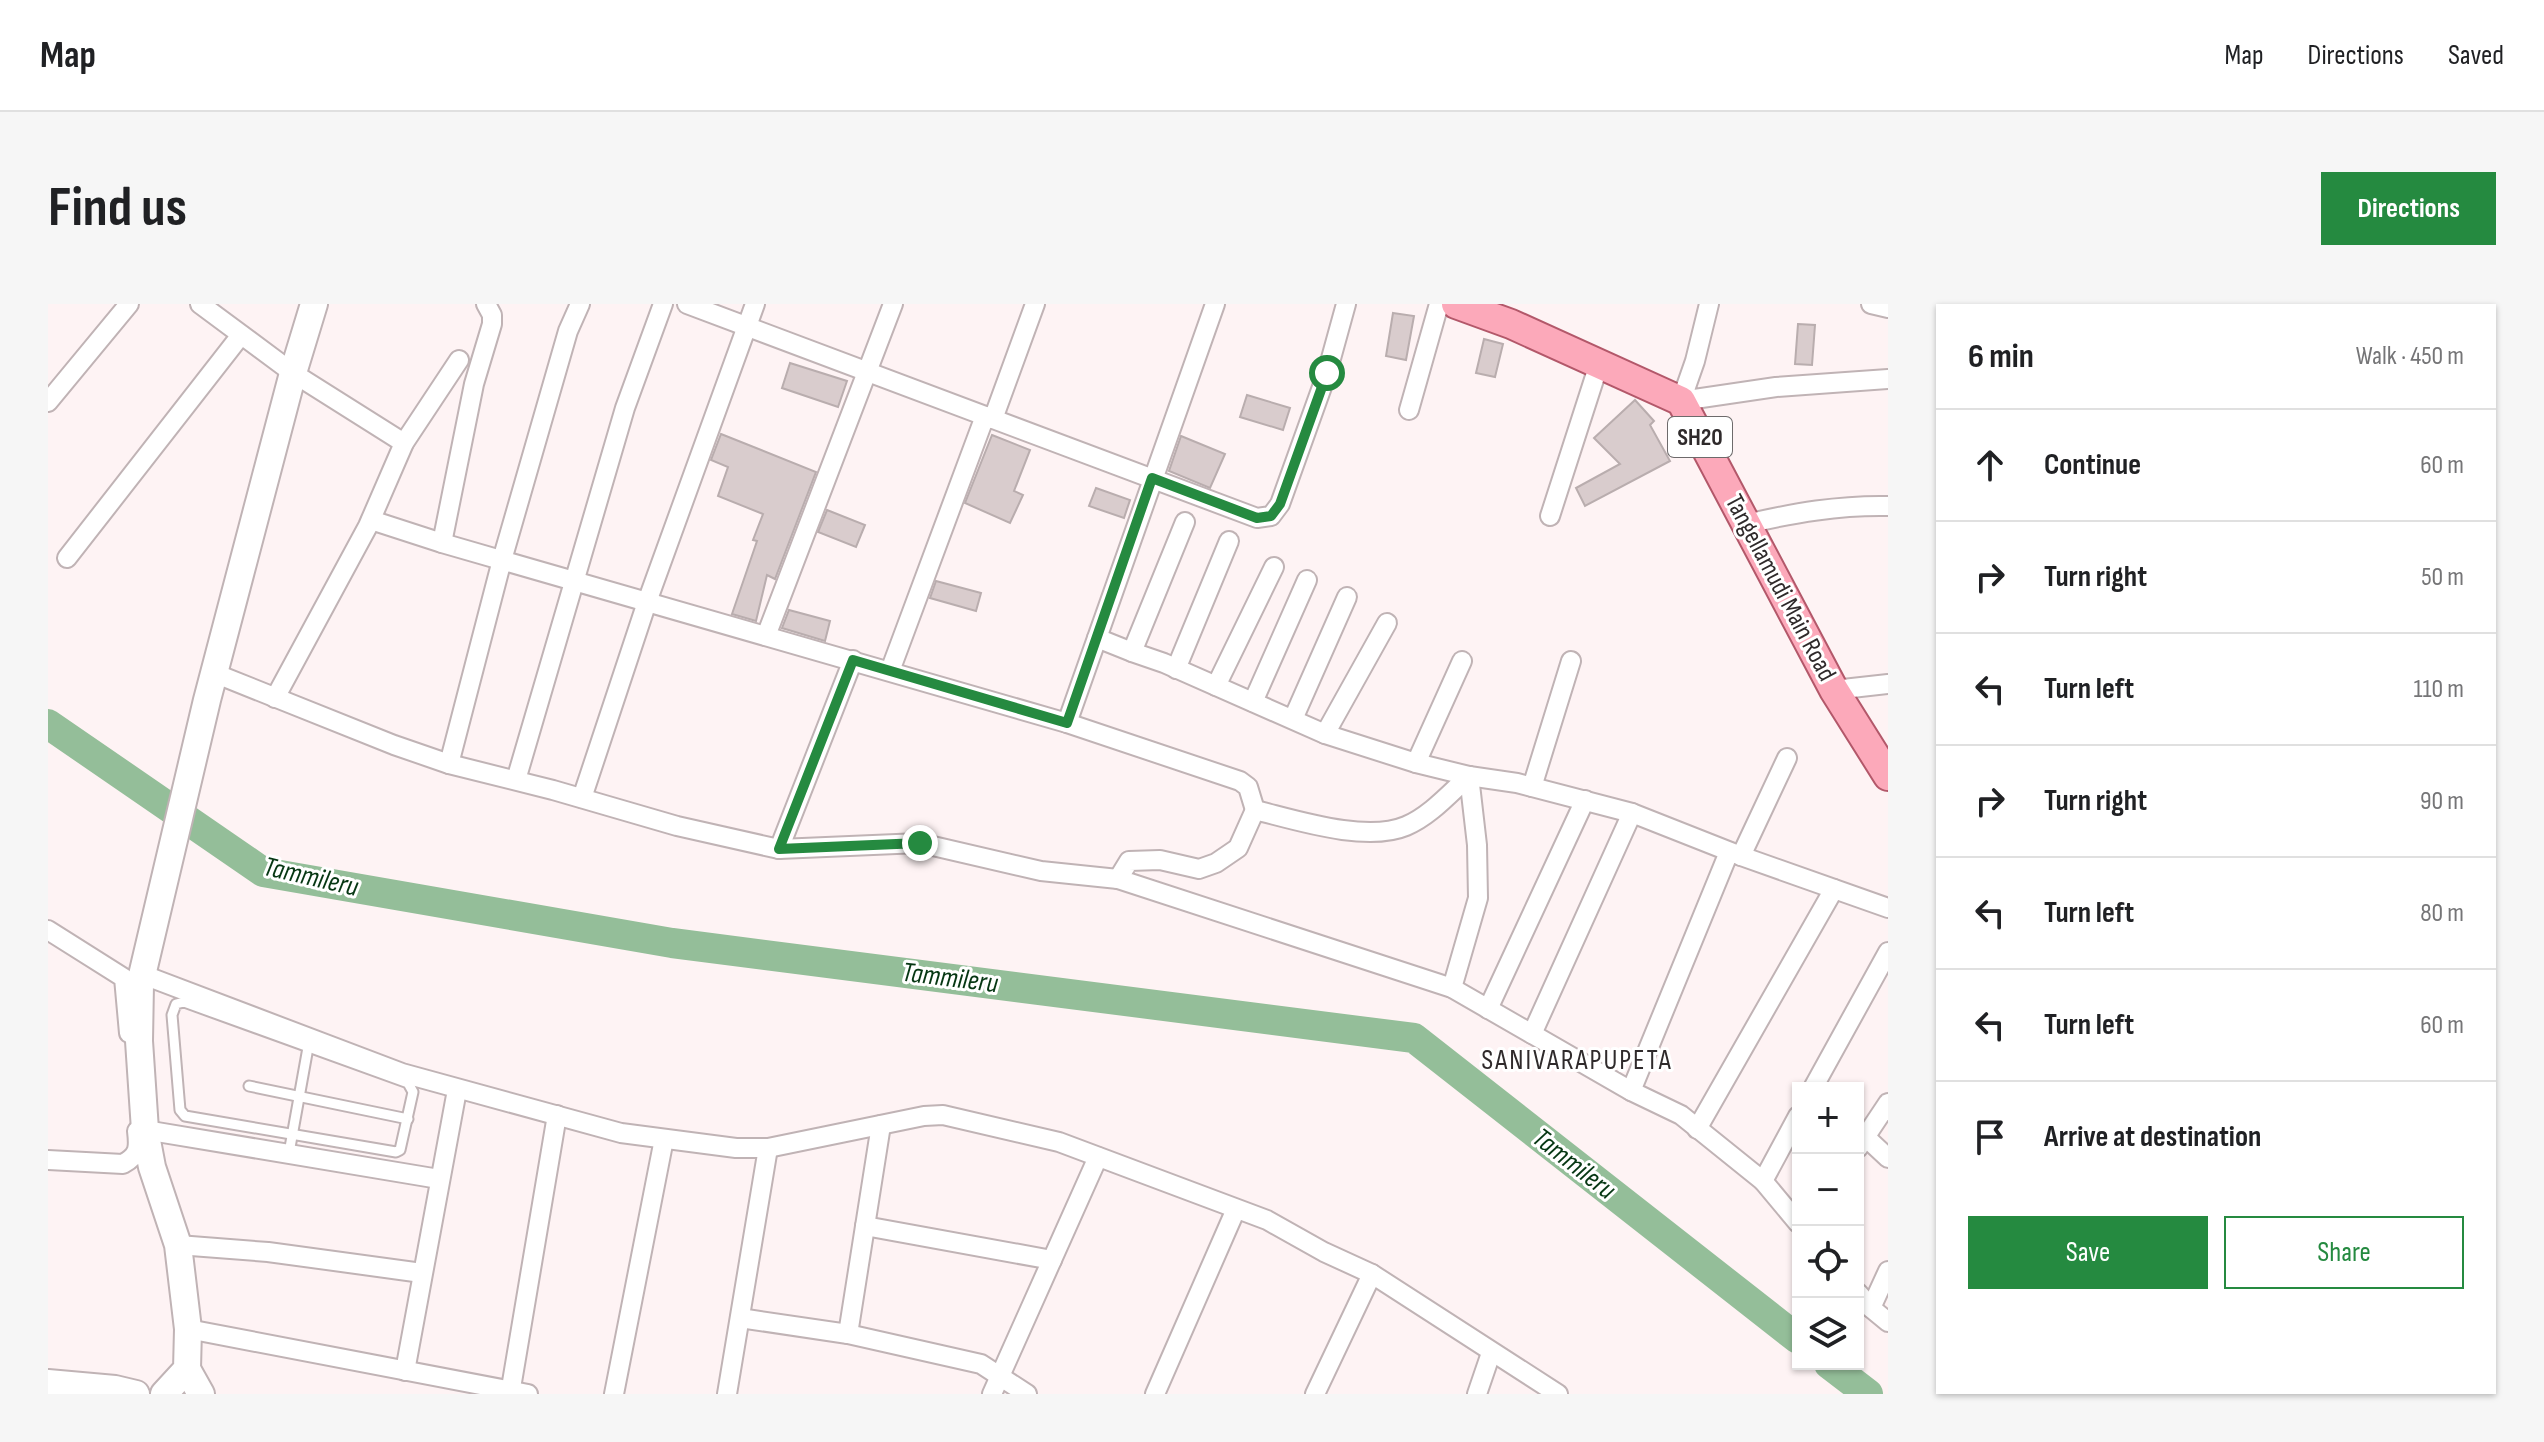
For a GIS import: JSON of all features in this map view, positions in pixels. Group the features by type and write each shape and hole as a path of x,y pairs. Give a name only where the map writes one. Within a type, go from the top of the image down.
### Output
{"main road":[{"path":"201,1394 187,1369 188,1329 178,1245 152,1167 145,1130 139,1041 141,974 207,700 314,304"},
{"name":"SH20","path":"1469,306 1681,401"},
{"name":"Tangellamudi Main Road","path":"1681,401 1834,690 1888,776"},
{"path":"164,1394 187,1369"},
{"path":"48,1383 136,1394"}],"street":[{"path":"48,402 129,304"},
{"path":"200,304 293,373 404,443"},
{"path":"442,543 474,384 492,324 492,315 486,304"},
{"path":"449,764 502,560 568,331 580,304"},
{"path":"516,780 625,408 663,304"},
{"path":"687,304 1257,518 1271,516 1280,504 1327,373 1346,304"},
{"path":"582,798 647,602 755,304"},
{"path":"766,636 893,304"},
{"path":"890,671 1035,304"},
{"path":"1067,723 1215,304"},
{"path":"1409,410 1439,304"},
{"path":"1709,304 1681,401 1776,387 1888,379"},
{"path":"1871,304 1888,308"},
{"path":"67,558 241,335"},
{"path":"275,698 371,520 404,443 459,360"},
{"path":"1550,516 1599,364"},
{"path":"1746,524 1847,505 1888,506"},
{"path":"371,520 1067,723 1240,781 1248,787 1255,810 1238,848 1216,863 1199,869 1160,860 1129,861 1118,879"},
{"path":"1132,652 1185,522"},
{"path":"1176,669 1229,541"},
{"path":"1216,686 1274,567"},
{"path":"1253,702 1307,580"},
{"path":"1293,719 1347,597"},
{"path":"1325,734 1387,623"},
{"path":"1097,638 1325,734 1416,763 1532,787 1632,813 1735,854 1888,908"},
{"path":"779,849 853,660"},
{"path":"1416,763 1462,661"},
{"path":"1532,787 1571,661"},
{"path":"214,673 449,764 677,826 779,849 920,843 1041,871 1118,879 1452,988 1631,1091 1681,1115 1763,1181 1792,1216"},
{"path":"1834,690 1888,684"},
{"path":"1631,1091 1735,854 1787,758"},
{"path":"1255,810 1311,824 1370,832 1404,827 1424,816 1469,776"},
{"path":"1452,988 1478,898 1477,845 1469,776"},
{"path":"1488,1009 1585,800"},
{"path":"1532,1034 1632,813"},
{"path":"1697,1129 1834,889"},
{"path":"48,930 124,978 139,1150 133,1159 123,1164 48,1160"},
{"path":"1816,1082 1888,952"},
{"path":"141,974 309,1043 457,1090 621,1133 736,1148 768,1148 943,1115 1059,1142 1267,1220 1372,1274 1558,1394"},
{"path":"405,1371 457,1090"},
{"path":"1864,1134 1888,1103"},
{"path":"188,1329 516,1393 557,1115"},
{"path":"848,1334 881,1125"},
{"path":"1763,1181 1792,1127"},
{"path":"145,1130 439,1179"},
{"path":"614,1394 664,1139"},
{"path":"1864,1140 1888,1158"},
{"path":"727,1394 768,1148"},
{"path":"992,1394 1098,1157"},
{"path":"1155,1394 1236,1209"},
{"path":"865,1226 1052,1260"},
{"path":"178,1245 268,1252 422,1273"},
{"path":"1871,1308 1888,1271"},
{"path":"1315,1394 1372,1274"},
{"path":"1862,1298 1888,1322"},
{"path":"740,1318 848,1334 981,1364 1027,1394"},
{"path":"1477,1394 1491,1353"}],"lane":[{"path":"184,1002 309,1043 408,1083 413,1092 402,1146 396,1152 191,1118 181,1113 172,1008 176,1004 184,1002"},
{"path":"289,1153 309,1043"},
{"path":"249,1086 408,1119"}],"building":[{"path":"1393,313 1414,316 1406,360 1386,356"},
{"path":"1798,324 1815,325 1812,365 1795,364"},
{"path":"1484,339 1503,344 1495,377 1476,373"},
{"path":"790,363 847,381 838,407 782,388"},
{"path":"1247,395 1290,408 1283,430 1240,417"},
{"path":"1635,400 1654,421 1650,425 1670,461 1585,506 1576,488 1620,464 1594,438"},
{"path":"721,434 816,472 775,579 767,575 756,621 732,614 763,514 718,496 728,467 711,460"},
{"path":"992,435 1030,450 1014,491 1023,495 1010,523 965,503"},
{"path":"1181,436 1225,454 1210,488 1169,471"},
{"path":"1096,488 1130,500 1124,518 1089,506"},
{"path":"827,510 865,525 856,547 818,532"},
{"path":"936,581 981,593 976,611 930,598"},
{"path":"789,610 830,621 825,641 782,628"}],"waterway":[{"name":"Tammileru","path":"48,724 263,872 672,943 1414,1038 1792,1334"},
{"name":"Tammileru","path":"1837,1370 1868,1394"}],"district":[{"name":"SANIVARAPUPETA","path":"1577,1060"}],"route":[{"path":"920,843 779,849 853,660 1067,723 1152,478 1257,518 1271,516 1280,504 1327,373"}]}
